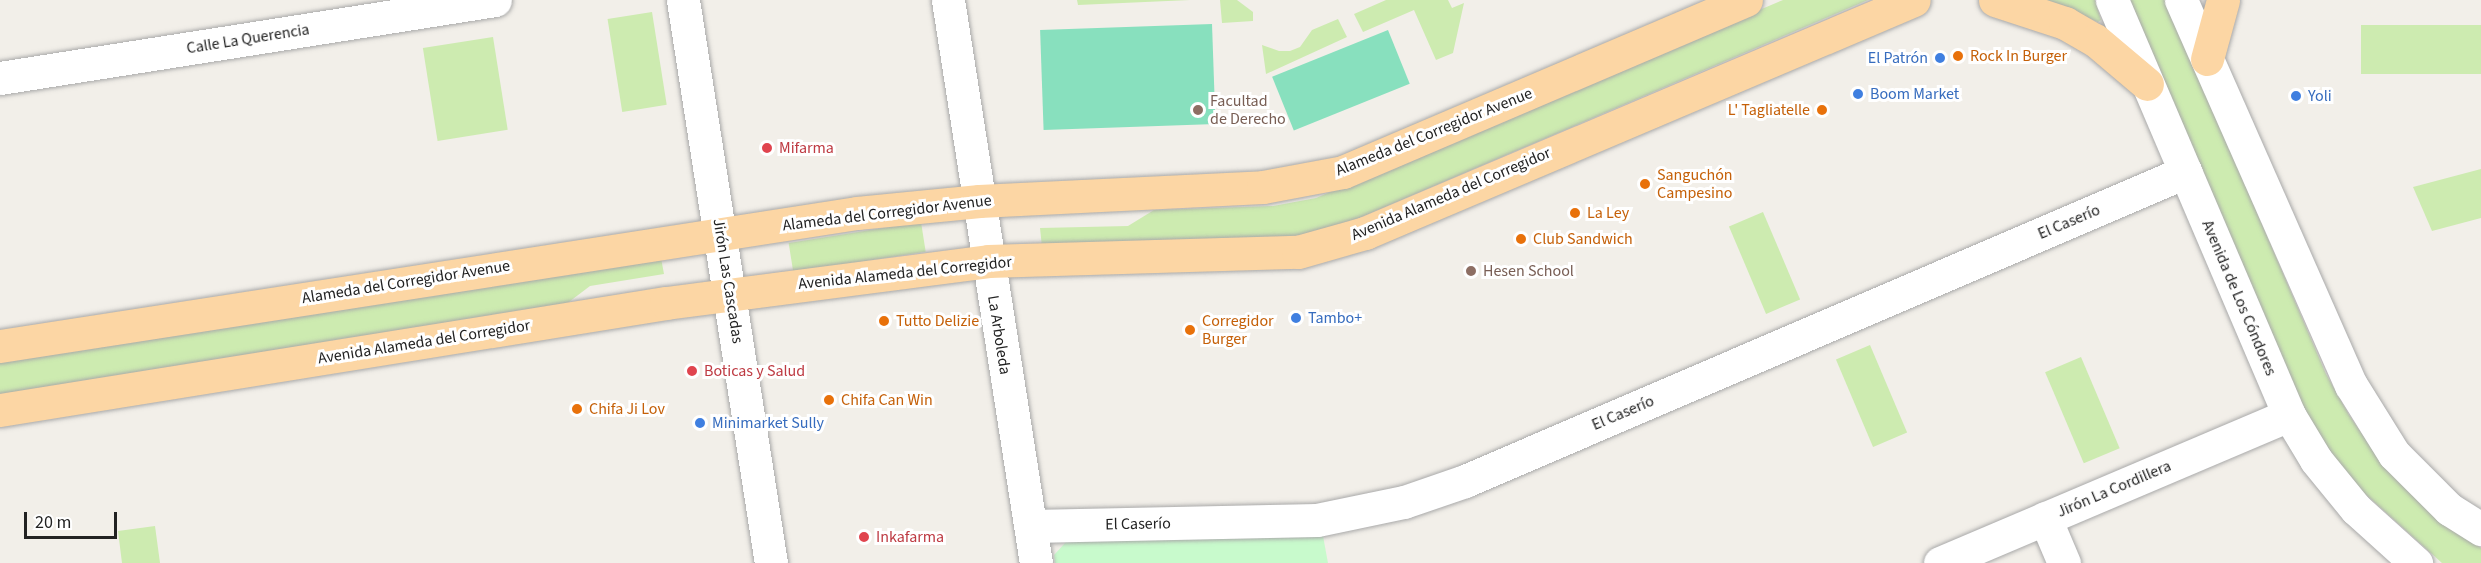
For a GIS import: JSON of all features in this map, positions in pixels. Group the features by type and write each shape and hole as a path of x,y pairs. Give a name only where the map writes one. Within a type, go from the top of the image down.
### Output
{"main road":[{"name":"Alameda del Corregidor Avenue","path":"0,346 721,233 978,201 1263,187 1343,172 1746,0"},
{"name":"Avenida Alameda del Corregidor","path":"0,410 729,294 987,261 1258,255 1310,249 1365,233 1914,0"},
{"path":"1995,0 2065,23 2113,54 2147,84"},
{"path":"2208,59 2223,0"}],"street":[{"name":"Calle La Querencia","path":"0,78 495,0"},
{"name":"Jirón Las Cascadas","path":"683,0 721,233 763,562"},
{"name":"La Arboleda","path":"948,0 1036,563"},
{"name":"Avenida de Los Cóndores","path":"2112,0 2289,415 2316,460 2356,509 2416,563"},
{"path":"2181,0 2351,385 2394,454 2449,509 2481,529"},
{"name":"El Caserío","path":"1030,526 1317,520 1404,502 1465,481 2185,172"},
{"name":"Jirón La Cordillera","path":"1940,563 2289,415"},
{"path":"2045,518 2064,563"}],"green space":[{"path":"1077,0 1190,0 1078,5"},
{"path":"1220,0 1237,0 1253,12 1253,21 1222,23"},
{"path":"1386,0 1448,0 1452,8 1464,3 1453,53 1436,60 1414,10 1363,32 1354,14"},
{"path":"1783,0 1868,0 1350,222 1282,241 1042,247 1040,228 1128,226 1154,210 1273,206 1316,198"},
{"path":"2044,0 2095,0 2101,20 2098,22"},
{"path":"2130,0 2166,0 2326,374 2349,415 2380,460 2438,518 2481,548 2481,563 2442,563 2352,482 2315,429 2289,379"},
{"path":"652,12 667,105 622,112 608,19"},
{"path":"1338,19 1347,37 1266,74 1262,45 1279,51 1290,51 1300,47 1312,30"},
{"path":"1212,24 1215,124 1044,130 1040,30"},
{"path":"2361,25 2481,25 2481,74 2361,74"},
{"path":"1388,30 1410,84 1294,131 1272,77"},
{"path":"493,37 508,130 438,141 423,48"},
{"path":"2481,169 2481,218 2432,231 2413,187"},
{"path":"1763,212 1800,299 1766,314 1729,226"},
{"path":"921,222 926,252 793,273 789,243"},
{"path":"661,258 664,274 590,286 561,308 0,395 0,362"},
{"path":"1870,345 1907,432 1873,447 1836,359"},
{"path":"2081,357 2120,448 2084,463 2045,372"},
{"path":"155,526 160,563 122,563 118,531"},
{"path":"1323,536 1328,563 1055,563 1054,555 1066,542"}],"place":[{"name":"Rock In Burger","path":"1958,56"},
{"name":"El Patrón","path":"1940,58"},
{"name":"Boom Market","path":"1858,94"},
{"name":"Yoli","path":"2296,96"},
{"name":"Facultad de Derecho","path":"1198,110"},
{"name":"L' Tagliatelle","path":"1822,110"},
{"name":"Mifarma","path":"767,148"},
{"name":"Sanguchón Campesino","path":"1645,184"},
{"name":"La Ley","path":"1575,213"},
{"name":"Club Sandwich","path":"1521,239"},
{"name":"Hesen School","path":"1471,271"},
{"name":"Tambo+","path":"1296,318"},
{"name":"Tutto Delizie","path":"884,321"},
{"name":"Corregidor Burger","path":"1190,330"},
{"name":"Boticas y Salud","path":"692,371"},
{"name":"Chifa Can Win","path":"829,400"},
{"name":"Chifa Ji Lov","path":"577,409"},
{"name":"Minimarket Sully","path":"700,423"},
{"name":"Inkafarma","path":"864,537"}]}
